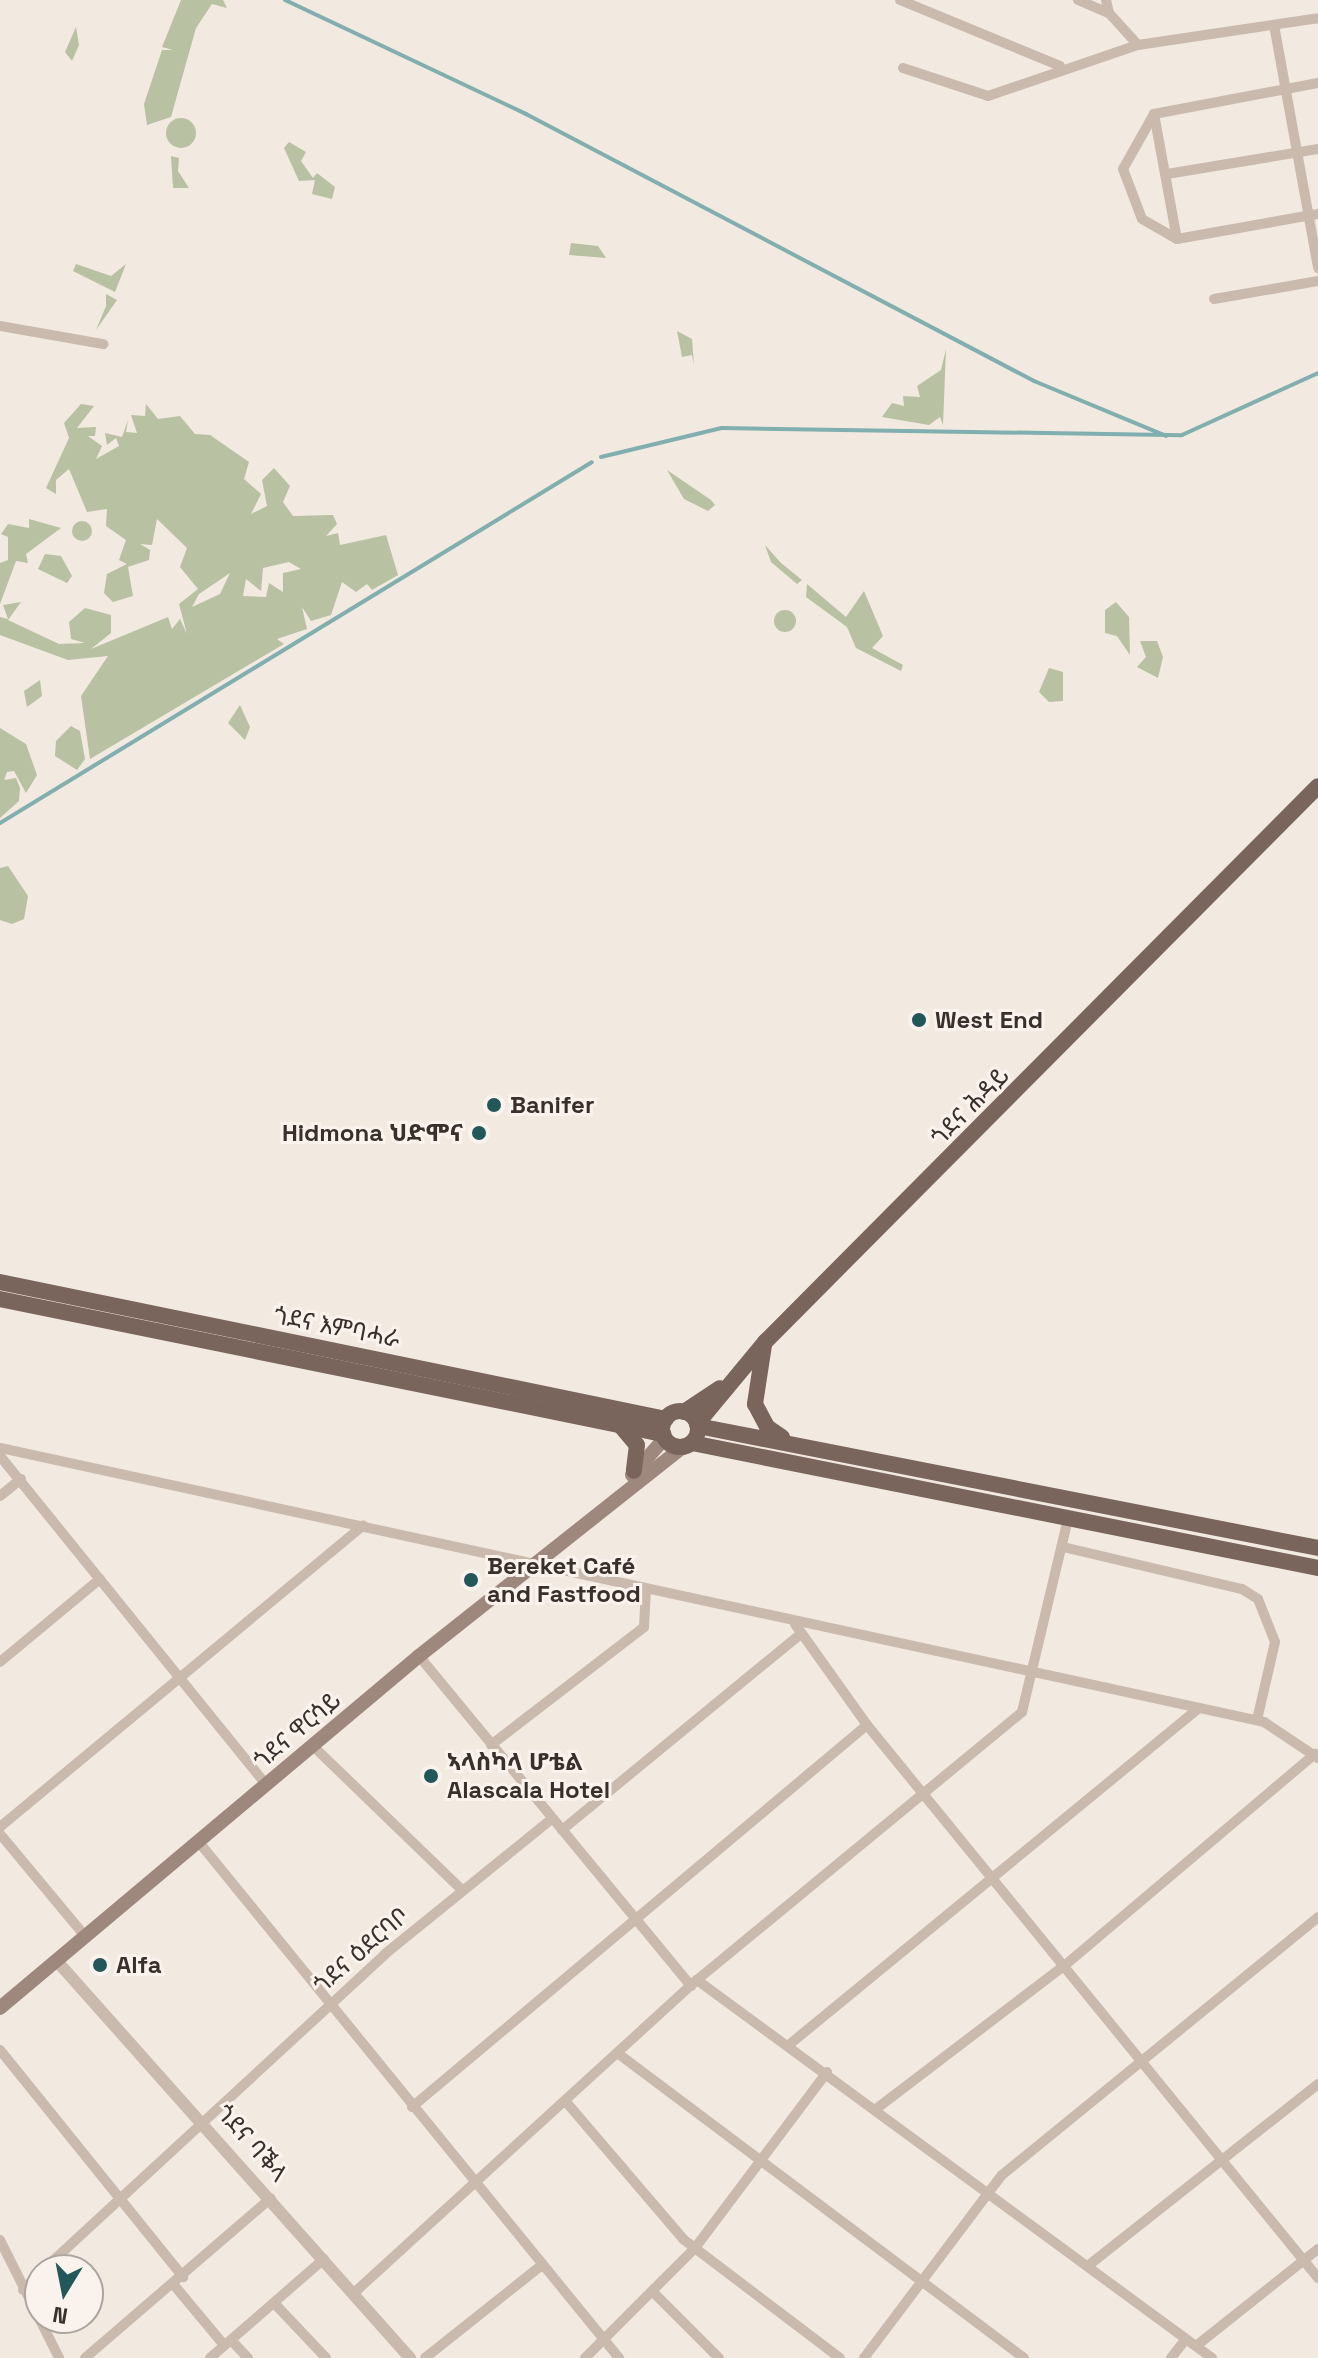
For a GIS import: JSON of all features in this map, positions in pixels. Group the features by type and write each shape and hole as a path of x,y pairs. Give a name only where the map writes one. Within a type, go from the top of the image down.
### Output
{"main road":[{"name":"ጎደና ሕዳይ","path":"720,1388 1318,786"},
{"name":"ጎደና እምባሓራ","path":"0,1282 664,1430"},
{"name":"ጎደና እምባሓራ","path":"0,1299 618,1424 664,1430"},
{"path":"765,1342 755,1404 767,1427 799,1444"},
{"path":"688,1445 720,1388"},
{"path":"625,1489 634,1471 664,1430 720,1388"},
{"path":"684,1412 697,1425 1318,1548"},
{"path":"618,1424 637,1445 634,1471"},
{"path":"664,1430 688,1445 1318,1568"},
{"name":"ጎደና ዋርሳይ","path":"0,2008 419,1656 625,1489 688,1445"}],"street":[{"path":"900,0 1060,66"},
{"path":"1078,0 1109,13 1138,45"},
{"path":"1106,0 1109,13"},
{"path":"903,68 979,97 1060,66 1138,45 1318,18"},
{"path":"1274,25 1297,153 1313,215 1318,268"},
{"path":"1313,215 1177,239 1142,219 1126,191 1125,154 1154,114 1318,83"},
{"path":"1154,114 1177,239"},
{"path":"1167,174 1318,149"},
{"path":"1214,299 1318,281"},
{"path":"0,326 103,344"},
{"path":"0,1448 363,1526 646,1593 1257,1720 1290,1732 1317,1756 1064,1966 876,2109"},
{"path":"0,1456 266,1784"},
{"path":"0,1496 21,1479"},
{"path":"355,2292 478,2186 694,1983 1022,1712 1037,1673 1068,1519"},
{"path":"0,1827 363,1526"},
{"path":"1063,1547 1258,1599 1275,1642 1257,1720"},
{"path":"0,1662 100,1579"},
{"path":"491,1745 644,1627 646,1593"},
{"path":"795,1624 798,1636 867,1725 1318,2278"},
{"path":"562,1830 798,1636"},
{"path":"419,1656 562,1830 629,1918 694,1983 790,2044 986,2193 1089,2265 1212,2358"},
{"path":"790,2044 1199,1708"},
{"path":"412,2107 629,1918 867,1725"},
{"path":"313,1746 462,1890"},
{"name":"ጎደና ዕደርባቦ","path":"60,2254 117,2197 329,2004 462,1890 552,1819"},
{"path":"0,1834 85,1936"},
{"path":"198,1841 619,2358"},
{"path":"864,2358 986,2193 1141,2061 1318,1917"},
{"name":"ጎደና ባቕላ","path":"56,1960 355,2292 410,2358"},
{"path":"0,2050 183,2277"},
{"path":"620,2055 923,2279 1024,2358"},
{"path":"585,2358 695,2248 827,2072"},
{"path":"1089,2265 1225,2163 1318,2084"},
{"path":"567,2103 695,2248 840,2358"},
{"path":"85,2358 174,2285 271,2198"},
{"path":"0,2240 59,2358"},
{"path":"1196,2346 1318,2249"},
{"path":"210,2358 324,2259"},
{"path":"425,2358 542,2265"},
{"path":"174,2285 228,2342 248,2358"},
{"path":"653,2292 719,2358"},
{"path":"275,2304 326,2358"},
{"path":"1171,2358 1186,2339"}],"green space":[{"path":"181,0 223,0 227,8 212,4 196,28 171,117 147,125 144,104 162,50 173,50 162,47"},
{"path":"76,27 79,45 72,61 65,52"},
{"path":"181,118 192,122 196,133 192,144 181,148 170,144 166,133 170,122"},
{"path":"289,142 306,152 301,161 313,178 317,173 335,187 332,199 312,194 315,180 299,181 284,148"},
{"path":"171,156 179,158 178,171 189,188 173,188"},
{"path":"571,243 598,246 606,258 569,255"},
{"path":"76,264 111,276 126,264 115,292 73,271"},
{"path":"106,294 117,300 96,330 106,306"},
{"path":"677,331 692,339 694,365 692,355 682,357"},
{"path":"946,349 943,425 940,417 929,425 882,417 892,403 904,406 903,396 920,397 917,386 941,370"},
{"path":"81,404 94,406 77,428 96,427 95,436 88,436 102,446 96,459 119,446 116,438 107,445 105,433 122,437 128,420 126,432 137,433 131,415 145,416 146,404 158,419 180,416 195,434 210,435 249,462 244,479 261,494 251,514 267,506 262,480 274,468 290,486 283,502 293,516 333,515 337,524 326,536 338,533 340,545 386,535 398,575 372,590 367,584 356,592 342,582 331,615 311,621 302,607 307,629 277,639 284,644 90,759 81,696 108,656 68,660 0,635 0,617 8,619 3,605 21,602 8,620 59,644 85,643 71,639 69,622 85,608 111,615 111,633 91,649 168,617 172,629 180,619 187,634 179,604 198,589 180,567 187,548 157,519 152,545 140,544 150,550 149,560 128,567 133,596 113,602 104,593 107,574 127,564 119,560 126,540 106,526 107,509 87,512 69,469 56,480 56,494 46,488 69,438 64,423","holes":["289,562 301,569 283,573 283,592 269,583 266,597 243,596 246,579 261,591 263,568","230,573 220,594 192,607 199,594"]},
{"path":"667,470 715,505 708,511 684,499"},
{"path":"29,519 61,528 26,554 28,563 16,561 0,604 0,563 8,560 8,537 1,534 8,524 29,528"},
{"path":"82,521 89,524 92,531 89,538 82,541 75,538 72,531 75,524"},
{"path":"765,545 802,580 797,584 771,562"},
{"path":"45,554 61,556 72,576 67,583 38,569"},
{"path":"807,584 846,617 864,591 883,636 872,648 903,665 901,671 856,648 847,627 806,597"},
{"path":"1116,602 1129,617 1130,655 1117,636 1105,633 1105,610"},
{"path":"785,610 793,613 796,621 793,629 785,632 777,629 774,621 777,613"},
{"path":"1140,641 1157,641 1163,657 1158,678 1137,667 1146,657"},
{"path":"1049,668 1063,672 1063,701 1049,702 1039,692"},
{"path":"40,680 42,696 27,707 24,691"},
{"path":"240,705 250,727 245,740 228,723"},
{"path":"71,726 80,731 85,759 77,770 55,756 56,741"},
{"path":"0,728 26,744 37,775 26,793 14,771 7,772 4,780 16,778 20,788 19,801 0,818"},
{"path":"8,866 28,896 24,919 12,924 0,920 0,868"}],"waterway":[{"path":"285,0 526,114 1034,381 1166,436"},
{"path":"601,457 722,428 1182,435 1318,373"},
{"path":"0,823 592,462"}],"place":[{"name":"West End","path":"919,1020"},
{"name":"Banifer","path":"494,1105"},
{"name":"Hidmona ህድሞና","path":"479,1133"},
{"name":"Bereket Café and Fastfood","path":"471,1580"},
{"name":"ኣላስካላ ሆቴል Alascala Hotel","path":"431,1776"},
{"name":"Alfa","path":"100,1965"}]}
